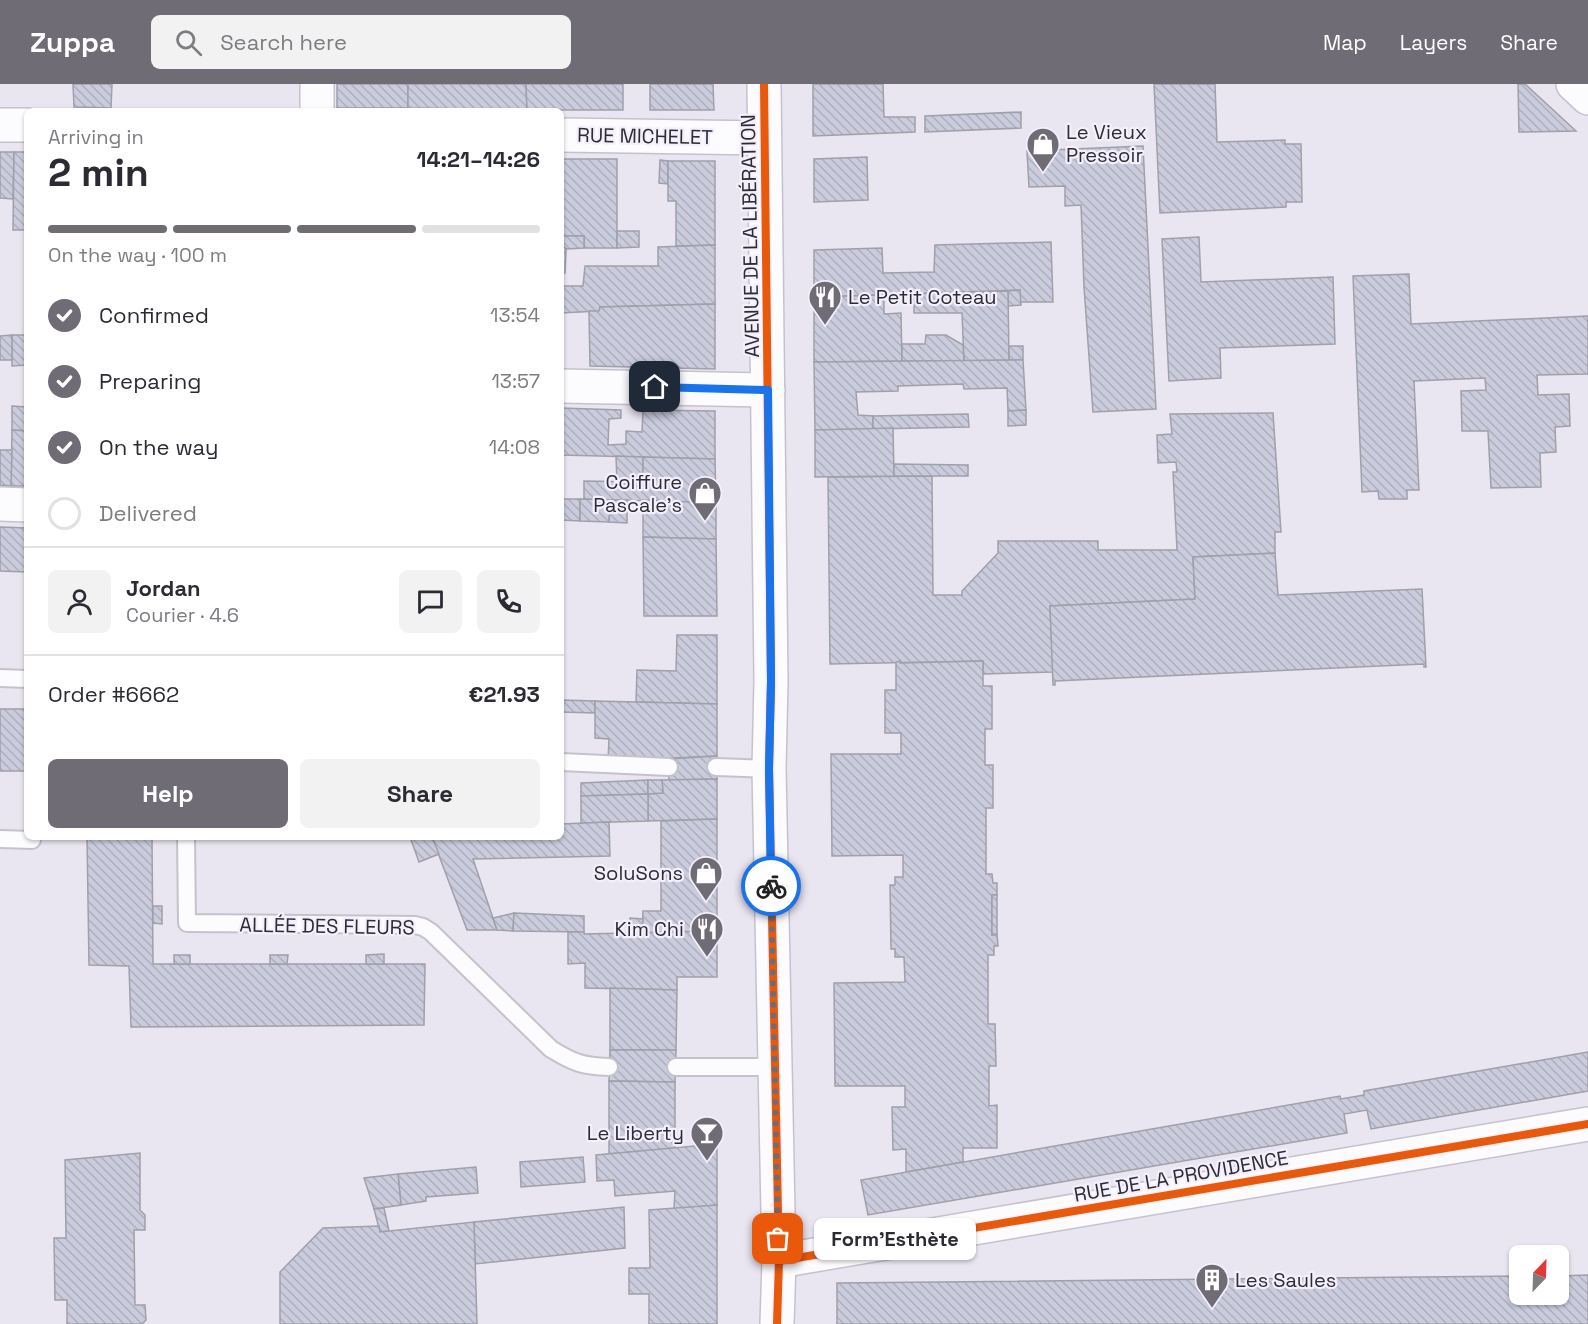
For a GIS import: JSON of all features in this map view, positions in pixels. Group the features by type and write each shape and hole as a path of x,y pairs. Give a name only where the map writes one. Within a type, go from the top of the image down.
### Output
{"street":[{"path":"317,84 317,108"},
{"name":"AVENUE DE LA LIBÉRATION","path":"764,84 771,681 769,769 779,1261 777,1324"},
{"path":"1573,84 1588,98"},
{"path":"0,125 24,125"},
{"name":"RUE MICHELET","path":"564,135 764,138"},
{"path":"564,386 768,390"},
{"path":"0,504 24,505"},
{"name":"RUE DE LA PROVIDENCE","path":"779,1261 1588,1124"}],"lane":[{"path":"0,678 24,678"},
{"path":"564,762 669,767"},
{"path":"717,767 769,769"},
{"path":"0,839 24,840"},
{"name":"ALLÉE DES FLEURS","path":"186,840 187,923 415,925 423,927 551,1049 572,1062 587,1066 609,1067"},
{"path":"676,1067 774,1067"}],"building":[{"path":"73,84 112,84 111,108 74,107"},
{"path":"337,84 408,84 408,108 337,108"},
{"path":"408,84 526,84 527,108 408,108"},
{"path":"526,84 623,84 623,110 527,108"},
{"path":"650,84 713,84 714,110 650,110"},
{"path":"813,84 883,84 884,117 915,117 915,132 813,136"},
{"path":"1154,84 1215,84 1217,142 1285,140 1285,144 1301,144 1302,202 1286,202 1286,207 1160,213"},
{"path":"1518,84 1525,84 1576,131 1519,132"},
{"path":"1021,112 1021,128 925,132 925,116"},
{"path":"1143,146 1156,409 1093,412 1081,205 1065,206 1065,186 1029,187 1027,151"},
{"path":"0,152 14,152 13,199 0,198"},
{"path":"14,152 24,152 24,230 13,230"},
{"path":"867,157 868,200 814,202 814,159"},
{"path":"564,159 617,159 617,248 584,248 584,236 564,236"},
{"path":"660,160 668,161 668,184 659,183"},
{"path":"668,161 715,161 715,245 676,246 676,201 668,201"},
{"path":"617,231 639,231 639,247 617,248"},
{"path":"564,236 584,236 584,248 566,249"},
{"path":"1199,237 1201,282 1333,277 1335,344 1220,348 1221,378 1169,381 1162,239"},
{"path":"1051,242 1053,302 1020,302 1020,290 814,297 814,250 882,248 883,273 934,272 935,245"},
{"path":"715,245 715,304 600,307 599,311 564,313 564,286 583,286 585,266 658,266 658,247"},
{"path":"564,247 566,249 564,273"},
{"path":"1409,274 1411,324 1588,316 1588,374 1537,375 1538,395 1569,394 1570,426 1555,427 1556,452 1540,453 1541,487 1491,488 1488,431 1462,431 1461,391 1486,390 1485,378 1414,381 1419,490 1407,490 1407,499 1379,499 1378,491 1362,492 1353,276"},
{"path":"1020,290 1021,305 1008,306 1008,291"},
{"path":"1008,291 1009,360 964,361 962,313 914,313 914,294"},
{"path":"884,295 884,314 901,313 902,361 814,362 814,297"},
{"path":"715,304 715,369 590,366 589,311 599,311 600,307"},
{"path":"12,335 24,335 24,365 12,366"},
{"path":"12,335 12,360 0,360 0,336"},
{"path":"926,335 946,335 963,345 964,361 902,361 902,344 925,344"},
{"path":"1009,346 1023,346 1023,360 1009,360"},
{"path":"1023,360 1026,410 1008,411 1007,388 964,389 963,384 898,386 898,391 856,392 858,415 873,416 873,429 815,430 814,362"},
{"path":"12,406 24,407 24,431 12,430"},
{"path":"564,408 621,410 621,418 609,419 608,445 626,444 626,431 642,432 643,410 715,411 715,459 564,455"},
{"path":"1026,410 1026,425 1008,426 1008,411"},
{"path":"1273,413 1281,532 1275,532 1275,553 1193,557 1195,599 1050,606 1053,672 983,674 983,661 830,664 828,477 932,476 933,595 962,595 962,591 998,553 998,541 1098,541 1098,550 1177,550 1173,472 1177,472 1176,462 1158,463 1157,435 1172,434 1170,414"},
{"path":"968,414 969,427 873,429 873,416"},
{"path":"893,428 894,476 815,477 815,430"},
{"path":"12,430 24,431 24,486 11,486"},
{"path":"0,450 12,450 11,486 0,485"},
{"path":"616,456 643,457 643,482 617,482"},
{"path":"643,457 715,459 716,503 584,499 584,481 643,482"},
{"path":"894,464 968,465 968,476 894,476"},
{"path":"564,499 580,499 580,521 564,520"},
{"path":"580,499 615,500 614,510 610,509 609,522 580,521"},
{"path":"615,500 627,500 627,523 609,522 610,509 614,510"},
{"path":"643,500 716,503 716,539 643,537"},
{"path":"0,527 24,528 24,572 0,571"},
{"path":"643,537 716,539 717,616 644,616"},
{"path":"1275,553 1278,595 1422,589 1426,667 1424,664 1055,681 1053,685 1050,606 1195,599 1193,557"},
{"path":"677,635 717,635 717,704 636,702 637,670 676,671"},
{"path":"900,661 900,663 983,661 983,686 992,686 992,729 985,729 985,765 993,765 993,808 986,808 986,874 992,874 993,883 997,883 997,895 992,895 992,935 997,934 998,946 994,946 994,955 988,955 988,1024 995,1024 996,1066 989,1066 989,1106 997,1105 997,1148 963,1148 963,1162 906,1172 906,1149 893,1150 892,1107 905,1107 905,1086 835,1086 834,983 905,982 904,957 895,957 895,949 891,949 890,885 895,885 895,877 903,877 903,855 832,856 831,754 901,754 901,733 885,733 885,690 896,690 896,662"},
{"path":"564,700 595,701 595,713 564,712"},
{"path":"595,701 717,704 717,756 608,761 609,739 595,738"},
{"path":"0,709 24,709 24,771 0,771"},
{"path":"717,756 717,779 669,780 668,759"},
{"path":"717,779 717,819 648,821 648,794 663,793 662,780"},
{"path":"648,780 648,794 581,796 581,783"},
{"path":"648,780 662,780 663,793 648,794"},
{"path":"648,794 648,821 581,823 581,796"},
{"path":"717,819 717,931 642,933 643,911 661,911 661,821"},
{"path":"609,822 610,856 473,859 497,930 467,930 433,840 564,840 564,824"},
{"path":"87,840 152,840 153,964 425,964 424,1025 131,1027 129,966 89,965"},
{"path":"411,840 433,840 439,854 419,862"},
{"path":"992,895 997,895 997,934 992,935"},
{"path":"153,906 162,906 162,924 153,923"},
{"path":"514,913 513,931 497,930 493,918"},
{"path":"514,913 584,916 584,932 513,931"},
{"path":"630,918 643,919 642,933 630,933"},
{"path":"717,931 717,977 677,977 677,990 585,988 585,963 568,964 568,932 584,932 584,934"},
{"path":"384,954 384,964 366,964 366,955"},
{"path":"174,955 190,955 190,964 174,964"},
{"path":"270,955 288,955 287,964 270,964"},
{"path":"610,988 677,990 676,1050 610,1050"},
{"path":"610,1050 676,1050 675,1082 609,1081"},
{"path":"1588,1052 1588,1091 1371,1129 1367,1110 1344,1114 1347,1133 868,1215 861,1180 1340,1096 1341,1099 1364,1095 1364,1091"},
{"path":"609,1081 675,1082 675,1148 609,1154"},
{"path":"717,1144 717,1205 674,1209 675,1191 615,1196 614,1180 597,1181 596,1155"},
{"path":"140,1153 140,1210 145,1215 145,1230 134,1230 135,1305 145,1305 146,1320 142,1324 67,1324 67,1300 55,1300 54,1238 66,1238 65,1160"},
{"path":"583,1157 585,1182 521,1187 520,1162"},
{"path":"476,1167 478,1193 426,1197 426,1201 401,1205 398,1174"},
{"path":"398,1174 401,1205 374,1209 364,1178"},
{"path":"717,1205 717,1324 649,1324 649,1294 629,1294 629,1268 650,1268 649,1210"},
{"path":"624,1207 625,1248 475,1264 474,1222"},
{"path":"384,1208 389,1231 380,1232 374,1209"},
{"path":"474,1222 477,1324 280,1324 280,1272 323,1228 379,1226 380,1232"},
{"name":"Les Saules","path":"1588,1275 1588,1324 837,1324 837,1283 1509,1276 1509,1305 1569,1305 1569,1276"}],"cycle path":[{"path":"764,84 771,681 769,769 779,1261 777,1324"},
{"path":"779,1261 1588,1124"}],"way so far":[{"path":"771,886 778,1239"}],"place":[{"name":"Le Vieux Pressoir","path":"1043,173"},
{"name":"Le Petit Coteau","path":"825,326"},
{"name":"Coiffure Pascale's","path":"705,522"},
{"name":"SoluSons","path":"706,902"},
{"name":"Kim Chi","path":"707,958"},
{"name":"Le Liberty","path":"707,1162"},
{"name":"Form'Esthète","path":"778,1239"},
{"name":"Les Saules","path":"1212,1309"}],"route":[{"path":"655,387 768,390 771,886"}]}
